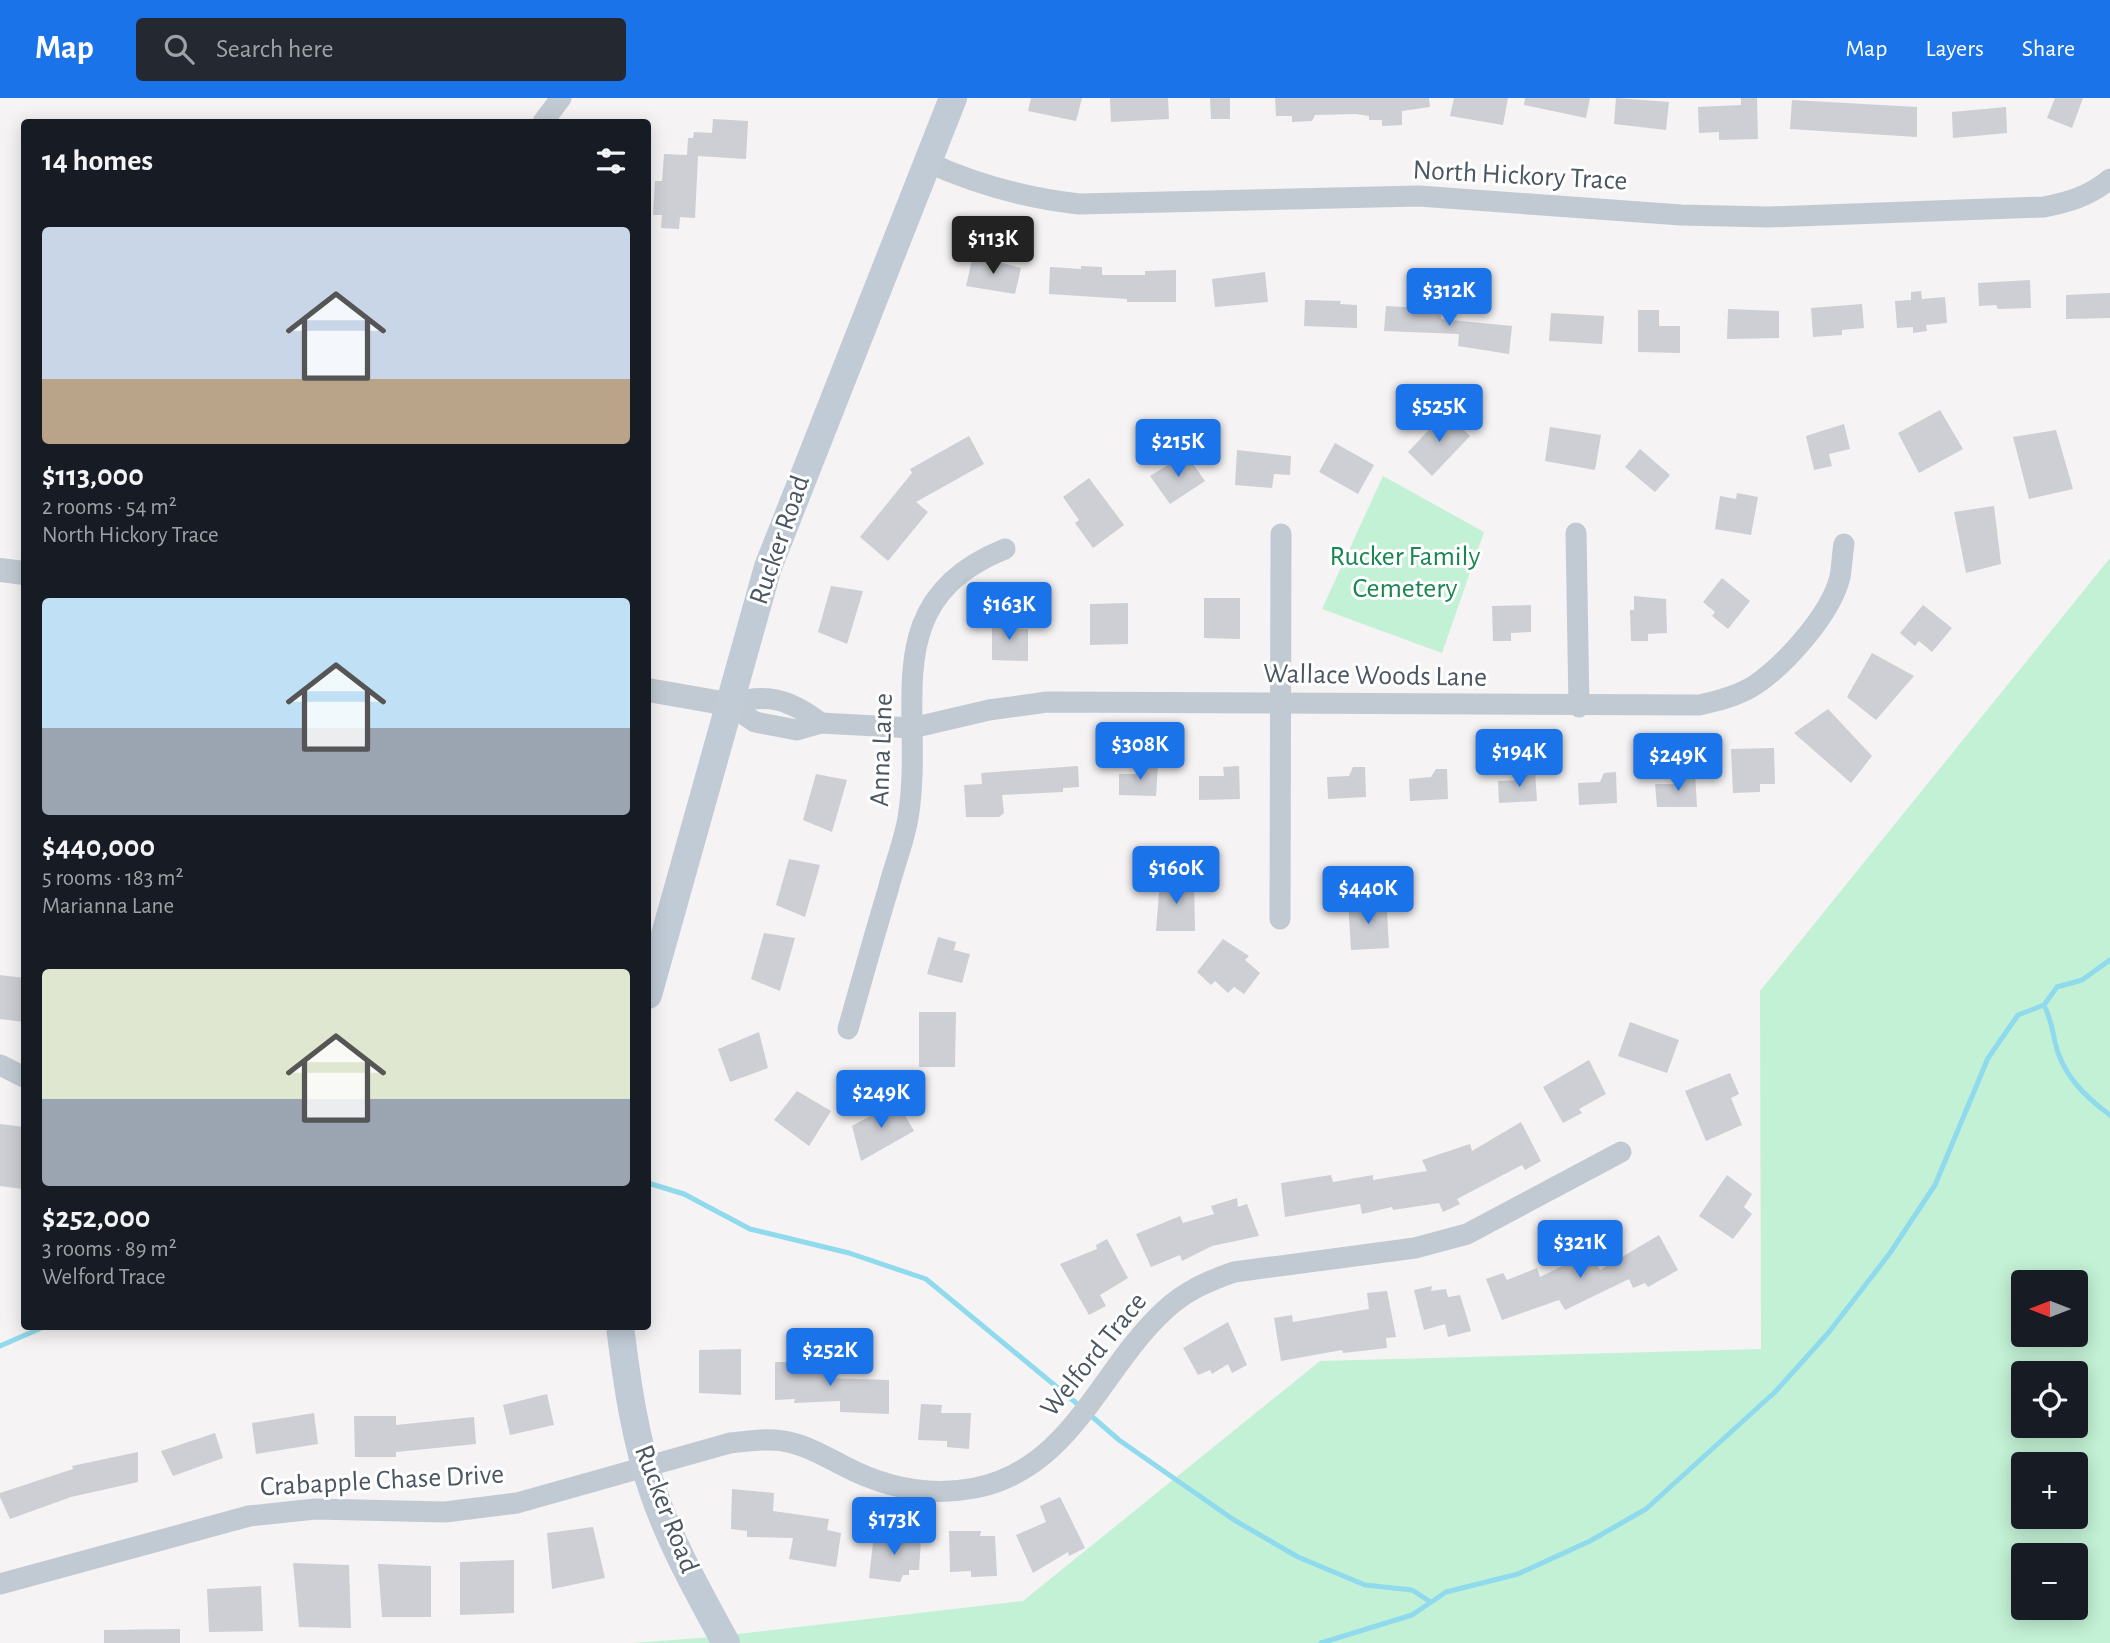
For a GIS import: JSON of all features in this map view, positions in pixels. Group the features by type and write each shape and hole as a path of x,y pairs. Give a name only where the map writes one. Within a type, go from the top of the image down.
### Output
{"main road":[{"name":"Rucker Road","path":"651,984 768,567 953,98"},
{"name":"Rucker Road","path":"620,1330 626,1379 646,1467 676,1547 726,1643"}],"street":[{"path":"545,119 561,98"},
{"name":"North Hickory Trace","path":"927,162 1004,191 1041,200 1080,204 1419,196 1681,215 1768,217 2044,207 2073,201 2099,188 2110,179"},
{"path":"1576,533 1579,707"},
{"path":"1280,919 1281,534"},
{"name":"Wallace Woods Lane","path":"728,704 757,696 799,706 821,723 912,729 989,710 1048,702 1579,707 1699,705 1727,699 1754,686 1783,662 1826,609 1840,578 1844,544"},
{"name":"Anna Lane","path":"848,1029 908,820 912,783 912,660 926,616 941,593 960,573 984,558 1005,550"},
{"path":"0,570 21,573"},
{"path":"651,691 728,704"},
{"path":"0,1065 21,1076"},
{"name":"Welford Trace","path":"646,1467 730,1443 784,1441 823,1454 871,1479 897,1486 937,1491 978,1487 1028,1466 1050,1450 1070,1432 1163,1311 1185,1294 1209,1281 1234,1272 1415,1248 1467,1234 1621,1152"},
{"name":"Crabapple Chase Drive","path":"0,1584 249,1516 316,1509 422,1512 481,1510 646,1467"}],"green space":[{"name":"Rucker Family Cemetery","path":"1383,476 1484,532 1442,653 1322,609"},
{"path":"2110,558 2110,1643 632,1643 713,1637 1023,1601 1320,1361 1761,1349 1760,991"}],"building":[{"path":"1031,98 1082,98 1076,121 1028,111"},
{"path":"1110,98 1168,98 1169,119 1111,122"},
{"path":"1210,98 1230,98 1230,119 1211,119"},
{"path":"1275,98 1429,98 1430,107 1402,111 1402,125 1382,126 1382,120 1369,120 1369,116 1356,114 1315,115 1312,121 1292,122 1292,116 1276,116"},
{"path":"1454,98 1508,98 1503,125 1450,116"},
{"path":"1525,98 1590,98 1586,118 1524,105"},
{"path":"1616,98 1669,102 1666,130 1614,124"},
{"path":"1741,98 1757,98 1758,139 1719,140 1719,132 1699,133 1698,107 1741,105"},
{"path":"2055,98 2083,98 2072,128 2047,118"},
{"path":"1792,100 1917,107 1917,137 1790,129"},
{"path":"2006,107 2007,133 1953,138 1952,112"},
{"path":"713,119 748,121 746,159 698,156 695,218 680,217 679,229 661,228 662,215 653,215 655,181 662,181 664,154 687,155 688,138 693,138 694,132 712,133"},
{"path":"973,255 1021,268 1015,294 966,286"},
{"path":"1081,266 1102,267 1102,275 1145,275 1145,271 1176,270 1176,302 1127,302 1127,299 1049,294 1050,267 1081,269"},
{"path":"1265,272 1268,302 1215,307 1212,279"},
{"path":"2030,280 2031,308 1998,309 1996,305 1979,306 1978,283"},
{"path":"1921,291 1922,299 1945,297 1947,323 1926,325 1927,331 1913,333 1913,327 1897,328 1895,301 1911,300 1911,292"},
{"path":"2110,293 2110,318 2066,319 2066,295"},
{"path":"1305,300 1341,301 1340,304 1357,305 1357,328 1304,326"},
{"path":"1862,304 1864,328 1842,330 1842,335 1813,337 1811,308"},
{"path":"1386,306 1441,309 1441,319 1512,326 1509,354 1458,346 1459,334 1384,331"},
{"path":"1728,309 1779,311 1779,338 1727,339"},
{"path":"1638,310 1659,310 1659,326 1680,326 1680,353 1638,352"},
{"path":"1551,313 1604,316 1602,344 1549,341"},
{"path":"1940,410 1963,449 1919,473 1898,433"},
{"path":"1446,412 1470,436 1432,476 1408,452"},
{"path":"1844,424 1850,449 1829,454 1832,466 1814,470 1806,436"},
{"path":"1550,427 1601,435 1595,470 1545,461"},
{"path":"2056,430 2073,489 2029,499 2013,437"},
{"path":"969,436 984,464 916,502 928,512 888,561 860,537 912,473 910,469"},
{"path":"1335,443 1374,465 1358,494 1319,472"},
{"path":"1640,449 1670,475 1655,492 1625,467"},
{"path":"1237,450 1291,456 1290,475 1274,474 1272,488 1235,485"},
{"path":"1186,454 1205,481 1170,504 1150,476"},
{"path":"1089,478 1124,525 1093,548 1075,523 1079,520 1063,497"},
{"path":"1737,493 1758,497 1751,535 1715,529 1720,496 1736,499"},
{"path":"1994,506 2001,564 1966,573 1954,512"},
{"path":"1722,578 1750,601 1728,629 1712,616 1715,612 1703,602"},
{"path":"831,586 863,591 847,644 818,632"},
{"path":"1634,596 1666,599 1667,633 1648,634 1648,641 1631,641 1630,610 1634,610"},
{"path":"1204,598 1240,598 1240,639 1204,638"},
{"path":"1128,603 1128,644 1090,645 1090,604"},
{"path":"1531,605 1531,632 1511,633 1511,641 1493,641 1492,606"},
{"path":"1923,605 1952,628 1932,652 1919,641 1915,646 1900,633"},
{"path":"992,621 1013,622 1013,628 1028,629 1028,661 992,660"},
{"path":"1872,653 1914,676 1876,720 1847,697"},
{"path":"1828,709 1872,756 1851,783 1794,733"},
{"path":"1774,748 1775,784 1760,784 1760,792 1733,793 1731,749"},
{"path":"1143,765 1158,765 1156,796 1119,795 1119,774 1142,774"},
{"path":"1078,766 1079,787 1063,788 1063,792 1002,795 1004,813 999,817 966,817 964,785 982,784 981,773"},
{"path":"1239,766 1240,799 1199,800 1199,776 1224,776 1223,767"},
{"path":"1353,767 1365,767 1366,797 1328,799 1327,777 1349,776"},
{"path":"1436,769 1447,769 1448,799 1410,801 1409,779 1431,777"},
{"path":"1535,770 1537,801 1499,803 1498,781 1520,780 1524,771"},
{"path":"1616,772 1617,803 1579,805 1578,783 1600,782 1604,773"},
{"path":"1695,773 1697,807 1657,807 1655,784 1678,784 1682,775"},
{"path":"816,774 847,780 832,832 803,820"},
{"path":"789,859 820,865 805,917 776,905"},
{"path":"1160,879 1194,879 1195,931 1156,931"},
{"path":"1376,899 1376,911 1387,911 1389,948 1351,950 1348,900"},
{"path":"764,933 795,938 780,991 751,979"},
{"path":"938,937 956,942 954,950 970,954 962,983 927,974"},
{"path":"1223,939 1249,956 1245,960 1260,973 1244,994 1234,987 1228,993 1215,981 1211,985 1197,972"},
{"path":"0,975 21,978 21,1022 0,1019"},
{"path":"919,1012 956,1012 955,1067 919,1067"},
{"path":"1630,1022 1679,1040 1667,1073 1618,1056"},
{"path":"759,1032 768,1068 730,1082 718,1049"},
{"path":"1589,1060 1606,1094 1579,1109 1582,1113 1563,1123 1543,1087"},
{"path":"1730,1073 1739,1094 1731,1098 1742,1125 1706,1141 1685,1091"},
{"path":"797,1091 831,1111 809,1146 774,1120"},
{"path":"897,1101 914,1131 861,1161 852,1126"},
{"path":"1521,1122 1541,1161 1525,1170 1522,1165 1457,1199 1460,1204 1443,1212 1439,1203 1393,1210 1392,1207 1362,1214 1360,1204 1285,1217 1281,1183 1331,1175 1333,1182 1373,1175 1373,1180 1427,1171 1422,1160 1470,1144 1472,1151"},
{"path":"0,1124 21,1127 21,1189 0,1186"},
{"path":"1727,1175 1752,1194 1744,1207 1752,1214 1733,1239 1699,1216"},
{"path":"1237,1198 1238,1207 1247,1204 1259,1236 1212,1246 1182,1261 1180,1255 1151,1267 1136,1234 1180,1216 1183,1223 1214,1214 1211,1206"},
{"path":"1659,1235 1678,1270 1648,1287 1645,1283 1633,1288 1629,1279 1565,1310 1559,1300 1502,1320 1486,1279 1503,1273 1507,1280 1537,1268 1540,1277 1591,1252 1600,1270"},
{"path":"1107,1239 1128,1278 1100,1295 1106,1306 1089,1315 1060,1264 1097,1249 1096,1245"},
{"path":"1432,1286 1431,1291 1446,1289 1448,1297 1460,1295 1471,1331 1448,1337 1445,1324 1424,1330 1414,1290"},
{"path":"1387,1291 1396,1337 1386,1338 1387,1348 1343,1353 1342,1350 1281,1361 1274,1318 1292,1315 1293,1322 1369,1309 1367,1293"},
{"path":"1228,1322 1247,1365 1232,1373 1228,1364 1212,1374 1210,1370 1198,1375 1183,1348"},
{"path":"741,1349 741,1395 699,1393 699,1350"},
{"path":"775,1362 826,1362 825,1378 889,1380 889,1414 840,1412 840,1401 794,1403 795,1399 775,1400"},
{"path":"547,1394 554,1425 510,1435 503,1405"},
{"path":"921,1404 942,1405 941,1413 971,1413 969,1449 947,1447 947,1441 918,1440"},
{"path":"314,1413 318,1444 256,1454 252,1423"},
{"path":"354,1416 396,1416 396,1425 474,1417 476,1444 396,1452 396,1457 355,1457"},
{"path":"215,1433 223,1458 173,1476 161,1451"},
{"path":"138,1452 138,1482 71,1497 10,1519 0,1497 0,1493 73,1469 72,1466"},
{"path":"732,1489 774,1493 773,1511 829,1519 827,1530 841,1533 836,1567 789,1559 793,1538 747,1537 747,1531 731,1529"},
{"path":"1060,1497 1085,1548 1069,1556 1068,1552 1033,1573 1016,1535 1046,1522 1040,1506"},
{"path":"593,1527 605,1578 552,1589 547,1533"},
{"path":"949,1531 981,1531 980,1536 995,1536 997,1576 971,1577 971,1571 950,1572"},
{"path":"874,1534 921,1540 919,1570 909,1570 909,1575 903,1575 900,1582 869,1578"},
{"path":"514,1560 514,1613 460,1615 460,1562"},
{"path":"293,1563 349,1565 351,1628 299,1627"},
{"path":"378,1564 431,1566 431,1617 382,1617"},
{"path":"261,1586 263,1631 209,1632 207,1589"},
{"path":"180,1629 180,1643 104,1643 104,1630"}],"waterway":[{"path":"1321,1643 1412,1615 1446,1592 1518,1574 1590,1541 1646,1509 1775,1392 1829,1332 1890,1253 1935,1185 1988,1058 2018,1015 2044,1005 2057,987 2082,980 2110,960"},
{"path":"2044,1005 2063,1064 2083,1092 2110,1115"},
{"path":"651,1184 684,1194 750,1229 849,1253 926,1279 1081,1407"},
{"path":"0,1346 37,1330"},
{"path":"1089,1414 1119,1440 1234,1520 1298,1557 1365,1585 1412,1590 1429,1601"}]}
